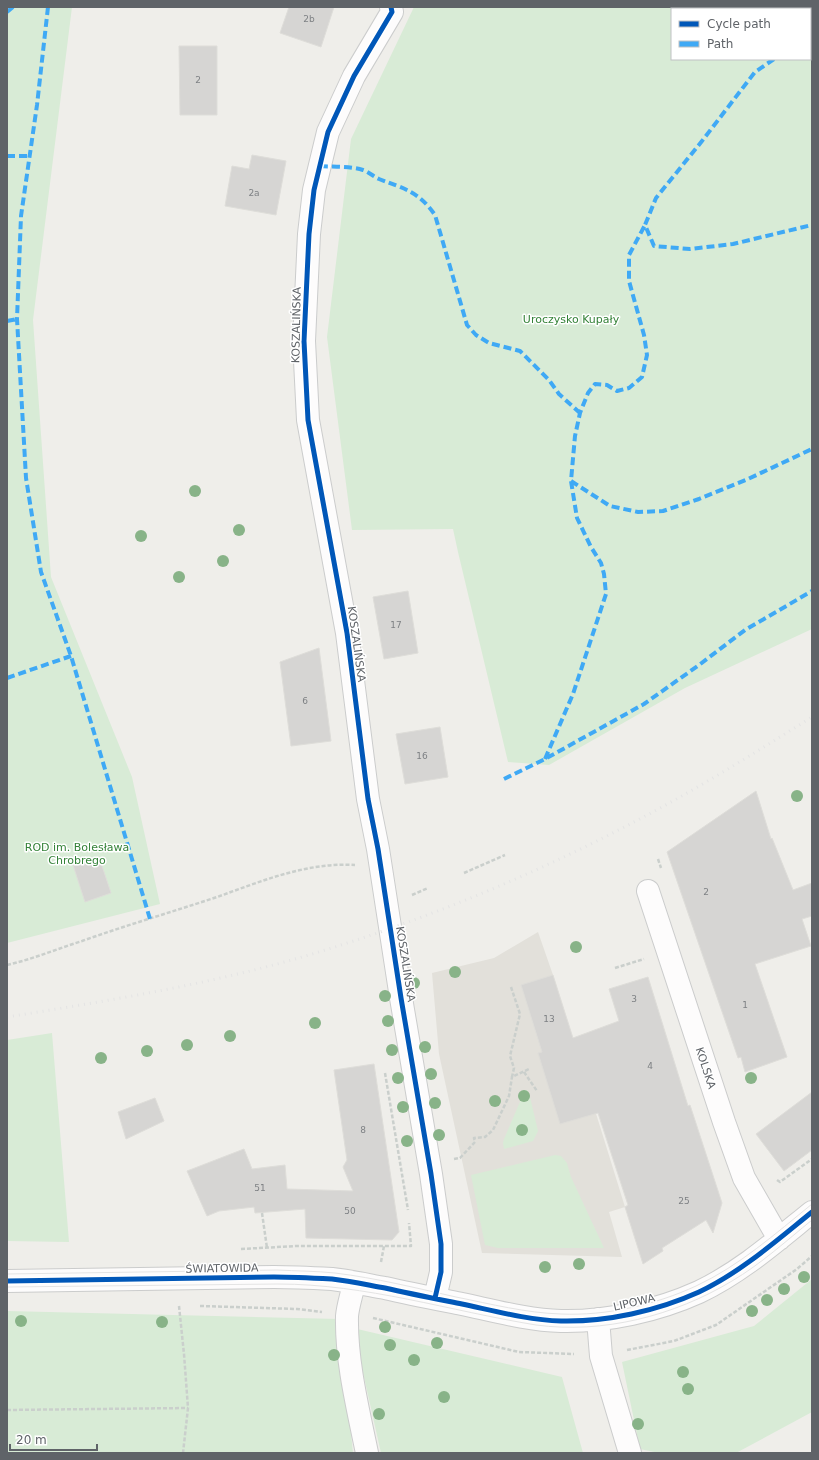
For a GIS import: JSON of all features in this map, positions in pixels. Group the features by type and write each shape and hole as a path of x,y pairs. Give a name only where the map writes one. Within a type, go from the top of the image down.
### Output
{"street":[{"name":"KOSZALIŃSKA","path":"391,7 392,12 354,76 328,132 314,190 309,234 304,340 308,420 346,633 368,799 439,1228 441,1244 441,1272 435,1298"},
{"name":"KOLSKA","path":"648,891 724,1122 744,1178 779,1239"},
{"name":"LIPOWA","path":"435,1298 546,1320 569,1321 598,1319 626,1314 659,1306 699,1292 730,1274 779,1239 812,1212"},
{"name":"ŚWIATOWIDA","path":"7,1281 285,1277 332,1279 435,1298"},
{"path":"354,1283 347,1314 347,1343 367,1453"},
{"path":"598,1319 601,1356 630,1453"}],"path":[{"path":"464,873 505,855"},
{"path":"7,965 28,960 291,871 342,864 361,865"},
{"path":"408,897 428,888"},
{"path":"454,1159 460,1158 475,1142 474,1138 485,1137 493,1130 508,1096 514,1068 510,1056 520,1014 511,987"},
{"path":"384,1066 408,1212"},
{"path":"512,1077 529,1069"},
{"path":"524,1072 537,1091"},
{"path":"262,1213 267,1248"},
{"path":"409,1220 412,1246"},
{"path":"179,1306 188,1408 183,1453"},
{"path":"7,1410 188,1408"}],"shaded area":[{"path":"538,932 553,975 625,1207 609,1212 622,1257 482,1253 439,1054 432,973 494,958"}],"green space":[{"name":"ROD im. Bolesława Chrobrego","path":"7,7 72,7 33,320 51,577 132,777 160,904 7,943"},
{"name":"Uroczysko Kupały","path":"414,7 812,7 812,629 685,688 549,765 508,762 453,529 352,530 327,337 351,139"},
{"path":"52,1033 69,1242 7,1241 7,1040"},
{"path":"525,1090 529,1093 538,1131 533,1141 504,1149 504,1139"},
{"path":"555,1155 561,1156 567,1163 571,1177 604,1248 498,1248 485,1245 471,1175"},
{"path":"812,1279 812,1412 736,1453 659,1453 640,1449 622,1362 754,1326"},
{"path":"7,1311 339,1319 353,1453 7,1453"},
{"path":"353,1328 562,1377 583,1453 381,1453"}],"building":[{"path":"289,7 334,7 321,47 280,33"},
{"path":"179,46 217,46 217,115 180,115"},
{"path":"252,155 286,161 276,215 225,206 232,166 249,169"},
{"path":"408,591 418,653 384,659 373,597"},
{"path":"319,648 331,741 291,746 280,662"},
{"path":"440,727 448,777 405,784 396,734"},
{"path":"756,791 771,839 772,838 793,890 812,883 812,916 802,919 811,946 755,964 787,1057 745,1072 741,1057 738,1058 667,852"},
{"path":"99,857 111,893 85,902 73,865"},
{"path":"553,975 573,1038 619,1021 609,989 648,977 688,1106 690,1105 722,1203 713,1233 706,1220 662,1248 663,1251 643,1264 625,1207 628,1205 598,1113 560,1124 538,1053 542,1052 521,985"},
{"path":"374,1064 399,1232 392,1240 306,1238 305,1209 255,1213 254,1207 219,1211 207,1216 187,1171 244,1149 252,1169 285,1165 287,1189 353,1191 343,1167 347,1160 334,1070"},
{"path":"812,1092 812,1150 784,1171 756,1134"},
{"path":"155,1098 164,1121 126,1139 118,1112"}],"tram line":[{"path":"7,1274 277,1270 321,1272 381,1280 522,1310 561,1314 595,1313 630,1308 664,1299 712,1278 742,1259 812,1204"},
{"path":"7,1287 278,1284 311,1285 376,1293 536,1325 587,1327 637,1320 662,1313 710,1293 753,1267 812,1220"}],"railway":[{"path":"7,1017 166,990 244,972 322,951 441,910 519,878 595,842 655,811 701,785 812,717"}],"marked path":[{"path":"7,12 13,7"},
{"path":"48,7 37,105 21,216 17,319 26,478 41,572 71,656 150,919"},
{"path":"773,60 755,72 656,198 645,225 654,246 690,249 733,244 812,225"},
{"path":"7,156 30,156"},
{"path":"320,166 347,167 363,170 379,179 410,192 423,201 435,215 467,325 476,335 489,343 520,351 549,380 559,394 580,413"},
{"path":"545,759 573,694 606,594 604,574 601,563 591,547 577,518 571,481 575,436 580,413 588,393 595,384 607,385 617,391 629,388 642,377 647,355 644,335 629,281 629,255 645,225"},
{"path":"7,321 17,319"},
{"path":"571,481 610,506 638,512 663,511 699,499 748,479 812,449"},
{"path":"504,779 545,759 644,704 745,630 812,591"},
{"path":"7,678 71,656"}],"cycle path":[{"path":"391,7 392,12 354,76 328,132 314,190 309,234 304,341 308,420 347,633 368,799 378,849 441,1244 441,1272 435,1298"},
{"path":"7,1281 274,1277 332,1279 385,1288 524,1317 561,1321 596,1320 649,1310 699,1292 744,1266 812,1212"}]}
